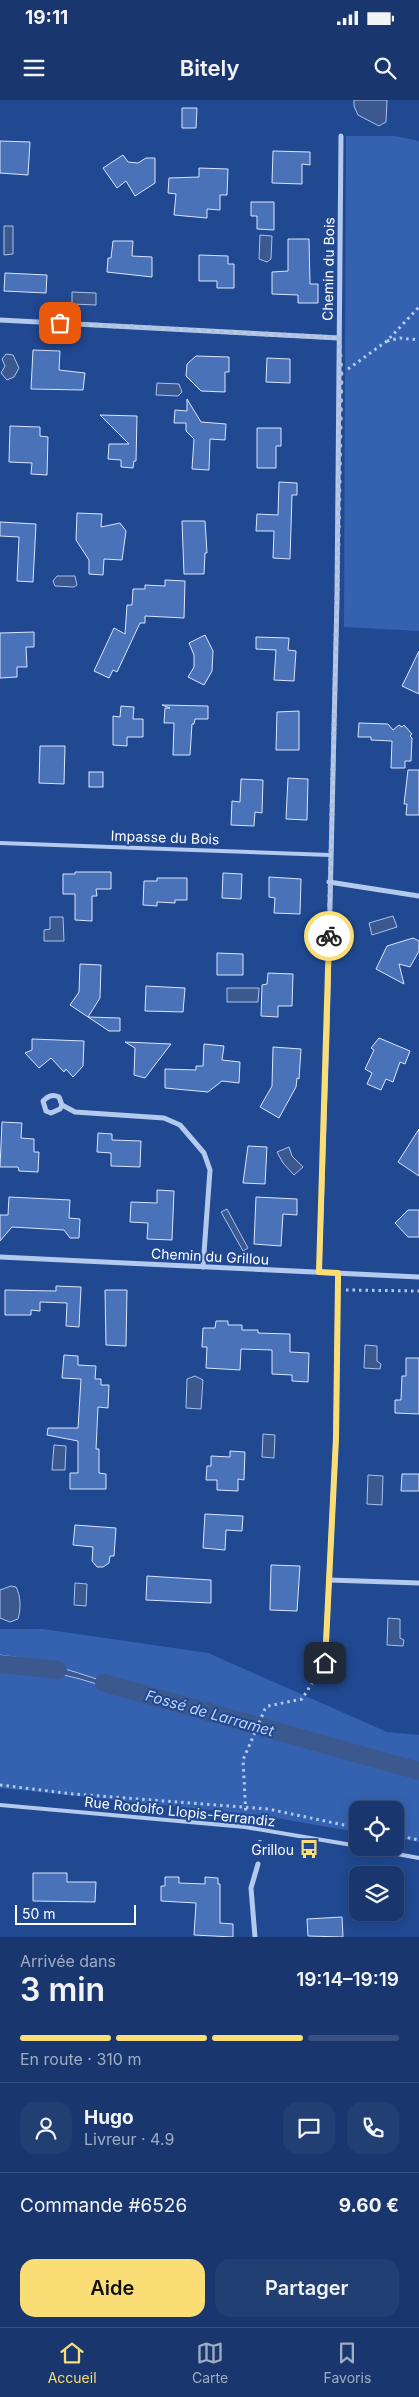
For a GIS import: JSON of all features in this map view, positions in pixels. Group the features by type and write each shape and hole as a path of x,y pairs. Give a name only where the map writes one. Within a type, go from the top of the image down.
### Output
{"street":[{"name":"Chemin du Bois","path":"319,1272 327,1035 329,882 337,598 341,375 339,338 341,136"},
{"path":"0,320 339,338"},
{"path":"329,882 419,896"},
{"path":"62,1105 75,1112 164,1118 180,1125 204,1153 210,1170 203,1267"},
{"name":"Chemin du Grillou","path":"0,1257 419,1277"},
{"path":"325,1663 336,1438 338,1273"},
{"path":"329,1580 419,1583"},
{"path":"255,1937 251,1888 258,1864"}],"lane":[{"name":"Impasse du Bois","path":"0,842 330,855"},
{"name":"Rue Rodolfo Llopis-Ferrandiz","path":"0,1805 245,1827 349,1844"},
{"path":"404,1855 419,1858"}],"path":[{"path":"341,375 387,341 419,307"},
{"path":"387,341 400,338 419,340"},
{"path":"246,1817 243,1760 252,1735 265,1709 268,1706 302,1699 325,1663"},
{"path":"0,1786 74,1794 268,1809 349,1826"},
{"path":"404,1837 419,1840"}],"shaded area":[{"path":"354,100 387,100 386,122 379,126 358,115 354,106"},
{"path":"346,136 395,136 419,141 419,631 344,627"},
{"path":"4,226 13,226 13,254 4,255"},
{"path":"260,235 272,236 271,259 267,262 259,259"},
{"path":"72,292 96,293 96,305 72,304"},
{"path":"6,354 13,355 19,368 14,377 7,380 1,373 5,366 2,359"},
{"path":"157,383 179,384 182,392 178,396 156,395"},
{"path":"57,576 75,576 77,585 74,587 55,586 53,581"},
{"path":"393,916 397,927 372,935 369,923"},
{"path":"50,917 63,917 64,941 44,941 44,930 50,929"},
{"path":"227,988 259,988 258,1002 227,1002"},
{"path":"289,1147 292,1156 303,1167 294,1175 283,1163 277,1152"},
{"path":"227,1209 248,1248 243,1251 221,1212"},
{"path":"365,1345 377,1346 377,1361 381,1364 380,1369 364,1368"},
{"path":"195,1376 203,1380 201,1409 186,1408 187,1379"},
{"path":"263,1434 275,1435 274,1458 262,1457"},
{"path":"54,1445 66,1446 65,1470 52,1470"},
{"path":"368,1475 383,1476 382,1505 367,1504"},
{"path":"75,1583 87,1584 86,1606 74,1605"},
{"path":"11,1586 16,1587 18,1591 20,1607 18,1619 10,1622 0,1618 0,1590"},
{"path":"388,1618 400,1619 400,1638 404,1640 403,1646 387,1645"},
{"path":"0,1629 43,1629 208,1653 387,1732 419,1735 419,1842 404,1840 404,1801 349,1801 349,1831 259,1815 0,1788"},
{"path":"0,1655 32,1660 62,1668 148,1696 223,1717 224,1722 80,1679 28,1666 0,1662"}],"building":[{"path":"182,108 197,108 196,128 182,128"},
{"path":"0,141 30,142 28,175 0,173"},
{"path":"273,151 310,152 310,165 302,164 302,184 272,183"},
{"path":"123,155 128,162 138,163 146,158 155,158 155,183 135,196 126,181 117,188 103,168"},
{"path":"199,168 228,169 227,195 220,195 220,210 207,209 207,218 174,215 176,194 168,193 169,178 199,177"},
{"path":"251,202 274,202 274,230 257,229 257,216 251,216"},
{"path":"288,239 309,239 310,284 318,284 318,303 298,303 298,295 272,294 272,272 288,271"},
{"path":"113,241 133,241 132,256 152,257 152,277 107,272 108,258 111,258"},
{"path":"199,255 228,256 228,264 234,264 234,288 217,288 217,281 199,281"},
{"path":"5,273 47,275 46,293 4,291"},
{"path":"33,350 60,351 59,370 85,373 83,390 31,389"},
{"path":"196,356 229,357 229,372 225,372 225,392 201,391 186,376 187,364"},
{"path":"267,358 290,359 290,383 266,382"},
{"path":"187,399 201,422 226,424 225,440 210,439 209,470 192,469 194,439 186,431 186,423 174,423 175,410 187,411"},
{"path":"100,415 137,416 136,461 134,461 133,468 121,467 121,460 108,459 109,444 129,444"},
{"path":"10,426 40,427 40,436 48,437 47,475 31,474 32,463 9,462"},
{"path":"257,428 281,428 281,446 276,446 276,468 257,468"},
{"path":"279,482 297,483 297,495 292,495 290,559 273,558 274,531 256,531 257,514 278,515"},
{"path":"77,513 102,514 101,527 120,523 126,531 122,560 104,559 103,575 89,574 89,560 76,540"},
{"path":"182,521 205,521 207,553 205,553 204,574 184,574"},
{"path":"0,522 36,524 33,582 17,581 19,537 0,536"},
{"path":"165,580 185,581 184,618 145,616 145,623 140,623 117,672 113,670 109,678 94,671 114,628 125,634 127,605 132,605 133,589 145,589 145,585 165,586"},
{"path":"34,632 34,647 26,647 27,667 17,667 17,677 0,678 0,633"},
{"path":"205,635 213,651 212,671 204,685 188,677 194,667 194,655 189,643"},
{"path":"256,637 289,638 288,650 296,651 294,681 274,680 276,650 256,649"},
{"path":"419,651 419,694 402,686"},
{"path":"162,705 208,706 208,719 195,719 194,724 192,724 190,755 173,755 174,723 164,723 165,708 170,708"},
{"path":"121,706 134,707 133,719 143,719 143,737 127,737 127,746 113,745 113,716 120,717"},
{"path":"299,711 299,750 276,750 277,712"},
{"path":"359,723 388,724 393,730 399,725 402,727 404,725 412,734 410,736 412,738 411,761 405,761 405,768 391,768 392,741 371,740 371,737 358,737"},
{"path":"40,746 65,746 64,784 39,783"},
{"path":"408,770 419,770 419,815 406,815 407,804 404,804"},
{"path":"89,772 103,772 103,787 89,787"},
{"path":"288,778 308,779 307,820 286,819"},
{"path":"241,779 263,780 262,813 255,812 254,826 231,825 232,801 240,802"},
{"path":"75,872 111,872 111,889 96,889 97,896 92,896 92,921 75,920 75,894 63,894 63,874 75,874"},
{"path":"223,873 242,874 241,899 222,898"},
{"path":"269,877 301,879 300,914 274,913 275,898 269,897"},
{"path":"157,878 187,878 187,900 175,900 175,903 157,902 157,906 143,905 144,881 157,881"},
{"path":"413,938 419,941 419,951 410,967 399,964 404,984 376,969 387,946"},
{"path":"217,953 243,954 243,975 217,975"},
{"path":"80,964 101,965 100,998 88,1017 70,1005 79,992"},
{"path":"268,973 293,974 292,1006 278,1006 278,1017 261,1016 262,985 267,984"},
{"path":"146,986 185,988 183,1012 145,1011"},
{"path":"88,1017 120,1018 120,1031 109,1031"},
{"path":"379,1038 410,1051 405,1064 400,1062 393,1082 386,1079 381,1090 367,1084 372,1073 365,1069 374,1050 371,1048"},
{"path":"32,1039 84,1041 83,1066 73,1077 66,1069 64,1072 51,1058 39,1068 25,1053 32,1050"},
{"path":"125,1042 171,1044 145,1078 134,1075 135,1048"},
{"path":"204,1044 224,1046 222,1060 240,1062 239,1083 222,1081 208,1092 165,1088 165,1069 196,1070 196,1066 203,1066"},
{"path":"273,1047 301,1049 299,1079 297,1078 296,1087 279,1118 260,1107 272,1086"},
{"path":"2,1122 22,1123 21,1138 34,1139 34,1152 39,1152 38,1172 19,1171 18,1167 0,1167"},
{"path":"419,1129 419,1176 398,1162"},
{"path":"98,1133 112,1134 112,1140 141,1141 140,1167 111,1166 111,1153 97,1152"},
{"path":"248,1146 267,1147 265,1184 243,1183"},
{"path":"157,1190 174,1191 172,1240 147,1239 148,1223 130,1222 131,1202 157,1203"},
{"path":"9,1197 70,1200 69,1218 80,1219 79,1238 70,1238 64,1230 12,1227 0,1241 0,1215 8,1215"},
{"path":"256,1197 297,1199 297,1215 283,1214 281,1246 254,1244"},
{"path":"408,1210 419,1210 419,1237 408,1237 395,1223"},
{"path":"56,1286 81,1287 79,1327 66,1326 67,1303 40,1302 40,1311 31,1310 31,1315 5,1315 5,1290 56,1291"},
{"path":"105,1290 127,1290 126,1346 106,1345"},
{"path":"216,1321 228,1321 228,1325 242,1325 242,1330 258,1330 258,1333 290,1334 290,1352 309,1353 308,1382 292,1381 292,1375 272,1374 272,1350 241,1349 240,1370 206,1368 207,1347 202,1347 203,1328 215,1328"},
{"path":"64,1355 78,1356 78,1365 96,1366 95,1379 101,1379 101,1385 109,1385 108,1408 98,1407 96,1449 99,1449 99,1473 106,1474 106,1489 70,1489 70,1473 78,1473 78,1441 47,1435 48,1428 78,1428 81,1379 62,1378"},
{"path":"406,1358 419,1358 419,1414 395,1413 395,1400 401,1400 402,1376 406,1376"},
{"path":"230,1451 245,1452 244,1480 238,1479 238,1491 217,1490 217,1480 206,1480 207,1466 211,1466 211,1456 230,1457"},
{"path":"402,1474 419,1474 419,1491 401,1491"},
{"path":"205,1514 243,1516 242,1531 226,1530 225,1550 203,1548"},
{"path":"75,1525 116,1528 114,1556 110,1556 109,1563 103,1567 97,1567 92,1561 93,1547 73,1545"},
{"path":"271,1565 300,1566 297,1611 270,1610"},
{"path":"147,1576 211,1580 211,1603 146,1600"},
{"path":"33,1873 67,1873 67,1882 96,1882 95,1902 33,1901"},
{"path":"165,1877 179,1877 179,1883 205,1884 205,1877 218,1878 218,1884 220,1884 220,1923 233,1924 233,1937 194,1935 196,1903 161,1901 161,1886 165,1886"},
{"path":"342,1917 343,1937 308,1936 307,1919"}],"waterway":[{"name":"Fossé de Larramet","path":"0,1664 58,1670"},
{"name":"Fossé de Larramet","path":"104,1683 419,1771"}],"way so far":[{"path":"60,323 339,338 341,375 329,936"}],"place":[{"name":"Grillou","path":"309,1849"}],"route":[{"path":"325,1663 336,1438 338,1280 338,1273 319,1272 329,936"}]}
